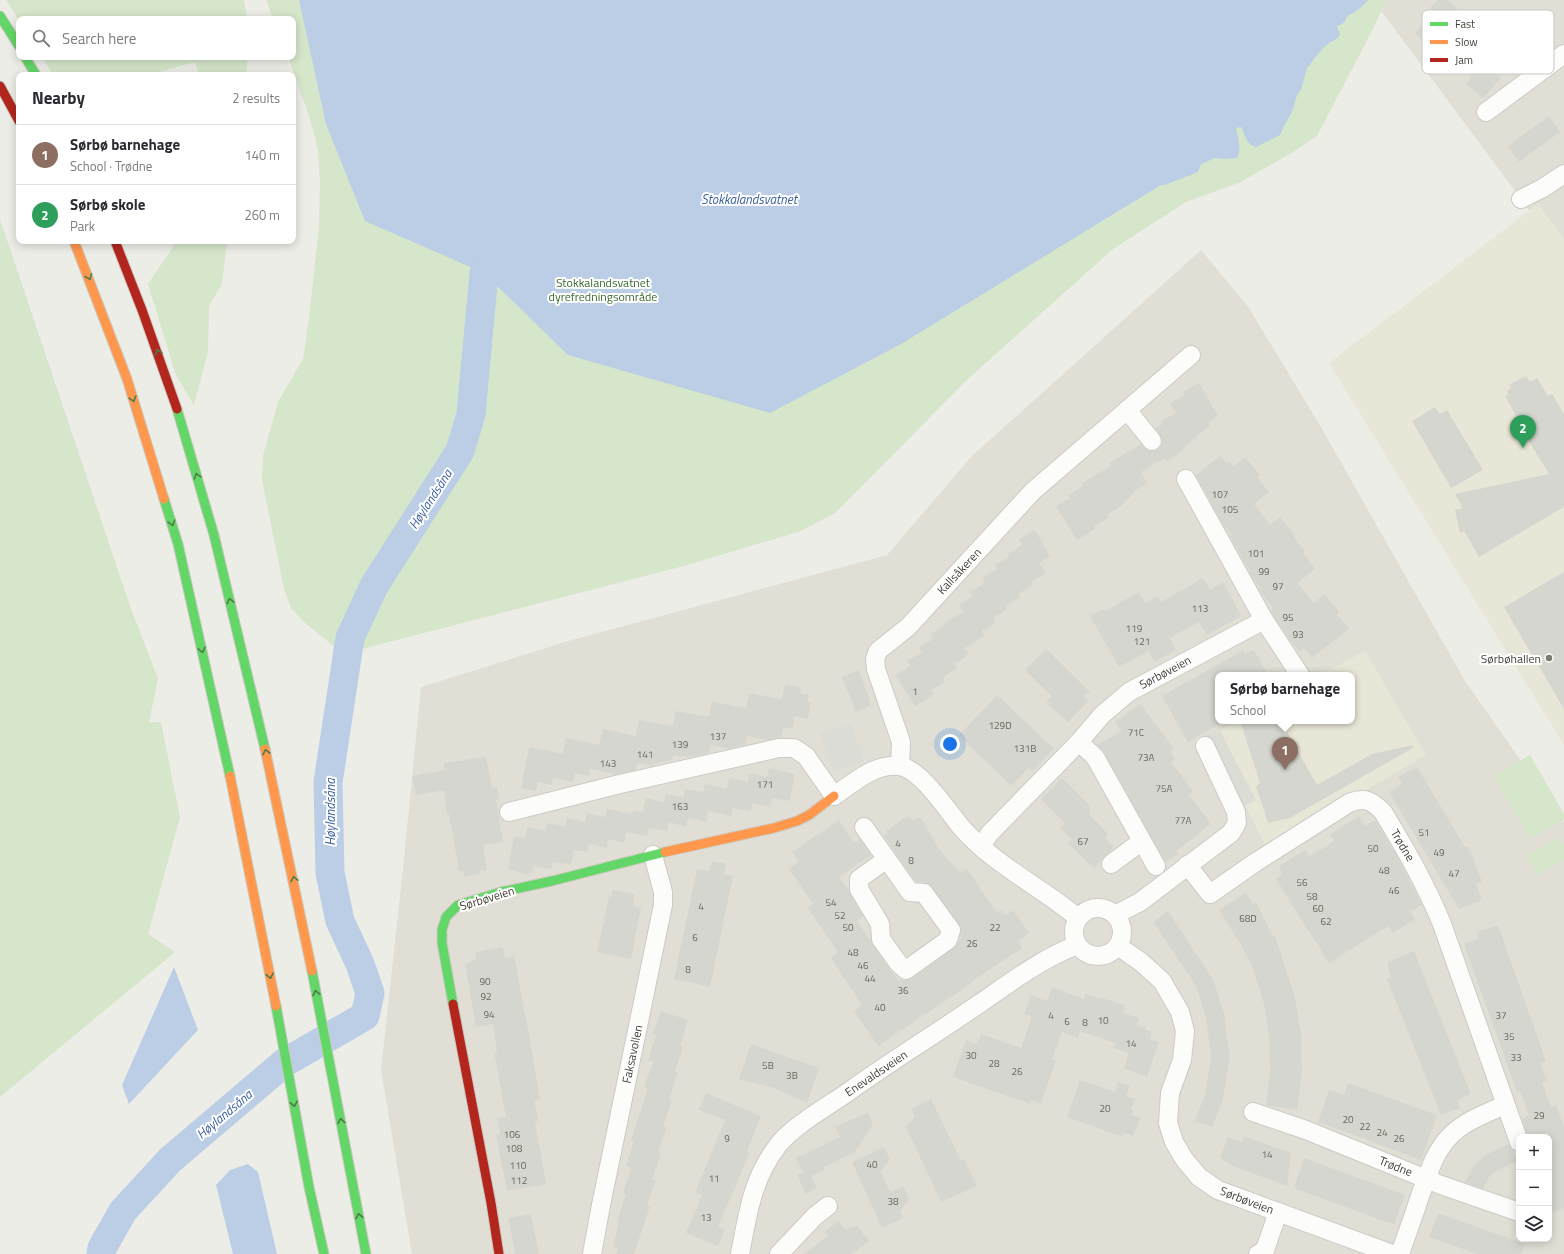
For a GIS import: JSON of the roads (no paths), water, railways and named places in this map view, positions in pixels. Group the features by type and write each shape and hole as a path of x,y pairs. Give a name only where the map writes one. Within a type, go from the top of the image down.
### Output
{"main road":[{"path":"0,16 16,41"},
{"path":"27,60 34,72"},
{"path":"0,86 16,115"},
{"path":"75,244 127,379 178,544 225,750 264,938 309,1187 324,1254"},
{"path":"117,244 162,364 211,522 261,728 301,918 349,1159 366,1254"},
{"name":"Sørbøveien","path":"499,1254 490,1195 442,942 442,930 446,917 458,905 486,896 797,821 809,815 834,796"}],"street":[{"path":"1554,61 1564,54"},
{"path":"1486,112 1537,74"},
{"path":"1521,199 1543,188 1564,174"},
{"name":"Kallsåkeren","path":"900,766 901,742 876,669 875,659 878,651 908,627 1033,491 1191,355"},
{"path":"1127,410 1152,441"},
{"path":"1186,478 1264,620 1298,672"},
{"name":"Sørbøveien","path":"981,846 990,833 1079,742 1102,715 1129,692 1264,620"},
{"path":"1079,742 1095,756 1156,866"},
{"path":"1115,915 1140,902 1231,833 1238,823 1236,812 1205,746"},
{"path":"509,812 628,782 779,748 794,748 806,756 834,796"},
{"name":"Sørbøveien","path":"834,796 872,771 887,766 900,766"},
{"path":"900,766 915,772 933,791 962,828 999,863 1058,902 1078,918"},
{"name":"Trødne","path":"1187,865 1210,894 1256,862 1349,803 1359,799 1369,801 1376,805 1383,812 1412,860 1430,895 1445,932 1516,1134"},
{"path":"864,827 887,859 910,892 924,893 951,930 948,940 906,970 899,964 881,939 880,924 859,889 860,879 887,859"},
{"path":"1111,864 1142,841"},
{"name":"Faksavollen","path":"592,1254 663,905 663,892 653,855"},
{"path":"1100,908 1108,910 1115,915 1122,926 1121,940 1112,952 1105,956 1096,956 1088,954 1077,945 1074,931 1078,918 1084,912 1100,908"},
{"name":"Enevaldsveien","path":"740,1254 756,1183 765,1165 780,1143 796,1128 1019,975 1057,953 1077,945"},
{"name":"Sørbøveien","path":"1118,946 1141,962 1162,981 1180,1012 1185,1031 1182,1060 1170,1093 1168,1123 1174,1142 1184,1159 1199,1177 1218,1190 1392,1254"},
{"name":"Trødne","path":"1400,1254 1436,1155 1445,1142 1453,1133 1467,1123 1505,1105"},
{"name":"Trødne","path":"1253,1112 1306,1130 1427,1178 1516,1211"},
{"path":"779,1254 815,1216 828,1206"},
{"path":"1258,1254 1265,1250 1278,1212"}],"water":[{"name":"Stokkalandsvatnet","path":"299,0 1368,0 1358,10 1347,16 1344,22 1337,26 1340,34 1338,38 1322,49 1307,68 1301,90 1297,95 1292,112 1280,135 1256,147 1248,142 1241,127 1236,128 1239,139 1237,158 1215,158 1201,164 1198,172 1165,185 1161,185 901,344 770,413 568,355 484,273 365,221 326,124"},
{"path":"174,967 198,1030 129,1104 122,1085"},
{"path":"248,1164 258,1172 277,1254 233,1254 216,1185 230,1170"}],"waterway":[{"name":"Høylandsåna","path":"101,1254 102,1248 123,1211 170,1160 284,1063 365,1016 370,993 360,964 340,921 330,873 328,782 350,638 374,586 460,451 471,414 484,273"}],"place":[{"name":"Sørbø skole","path":"1523,448"},
{"name":"Sørbøhallen","path":"1549,658"},
{"name":"Sørbø barnehage","path":"1285,770"}],"park label":[{"name":"Stokkalandsvatnet dyrefredningsområde","path":"603,289"}]}
